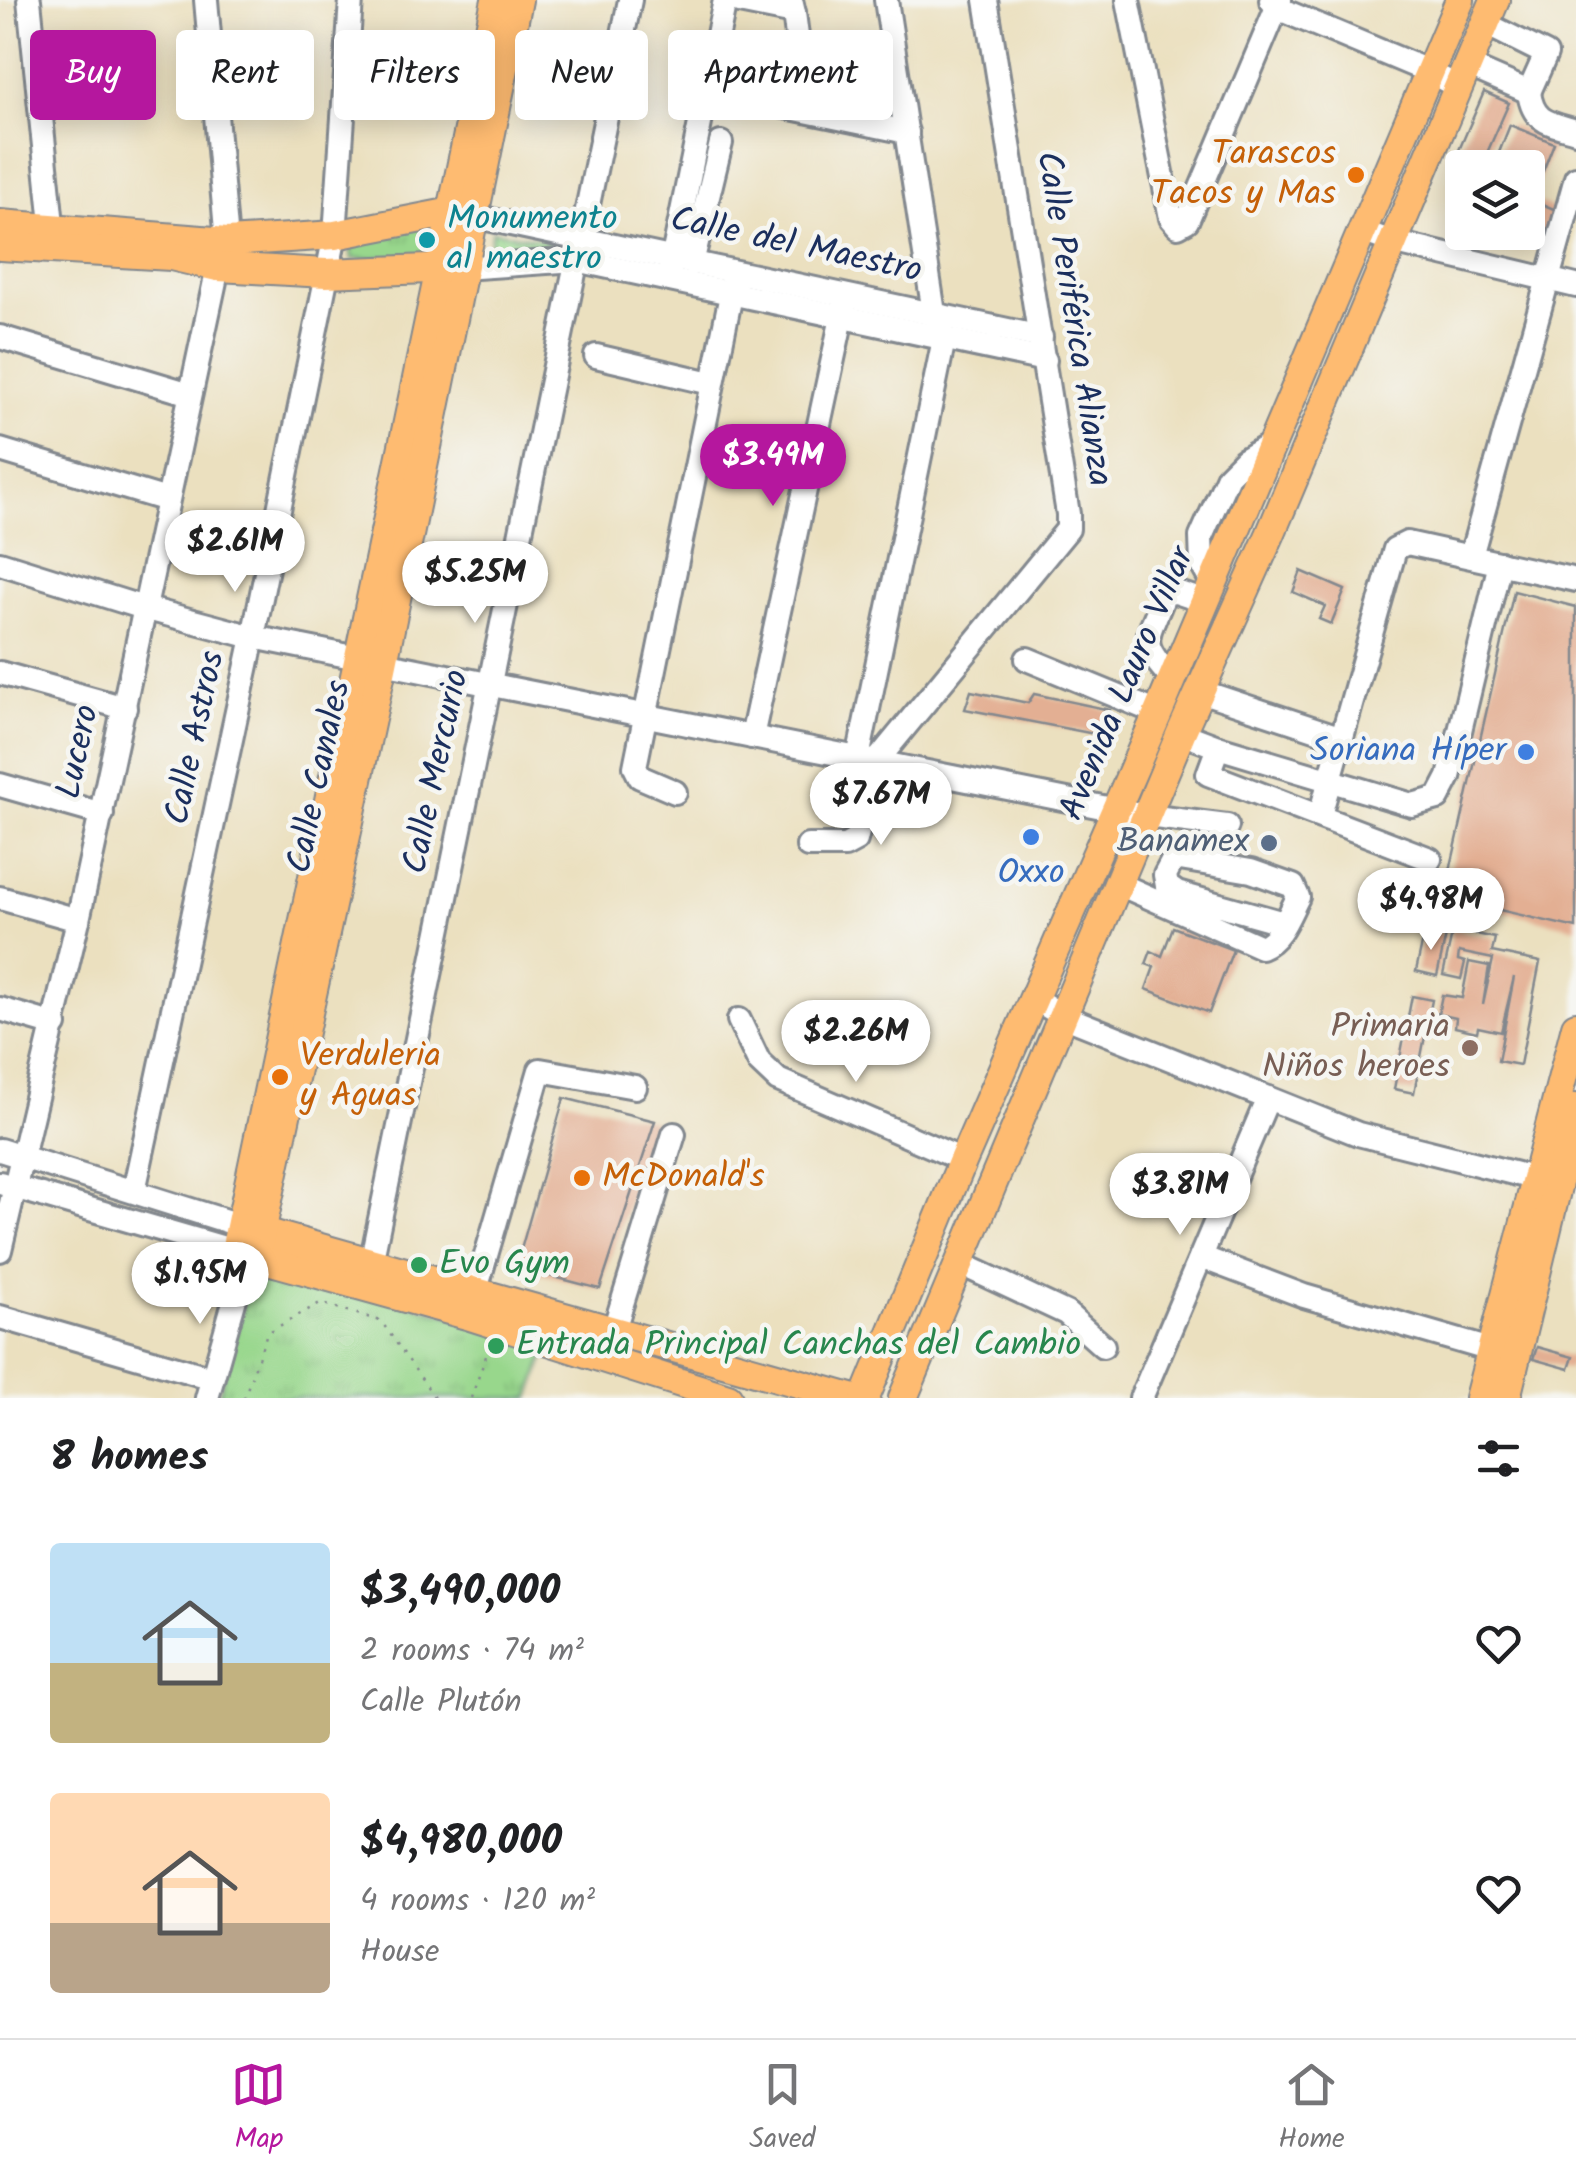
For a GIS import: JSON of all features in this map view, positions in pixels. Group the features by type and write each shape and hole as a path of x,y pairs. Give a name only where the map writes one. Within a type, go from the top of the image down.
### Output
{"main road":[{"path":"462,214 496,0"},
{"name":"Calle Canales","path":"247,1247 462,214 518,0"},
{"name":"Avenida Lauro Villar","path":"865,1398 963,1160 1158,713 1460,0"},
{"name":"Avenida Lauro Villar","path":"903,1398 1181,732 1270,535 1490,12"},
{"name":"Calle del Maestro","path":"0,224 170,256 222,255 462,214"},
{"name":"Calle del Maestro","path":"0,246 53,237"},
{"name":"Calle del Maestro","path":"222,255 326,273 452,268"},
{"path":"1238,519 1270,535"},
{"path":"1506,1398 1576,1026"},
{"path":"1479,1398 1547,1182 1576,1108"},
{"path":"247,1247 371,1263 472,1304 497,1325 728,1398"},
{"path":"247,1247 472,1304 613,1331 851,1398"}],"street":[{"path":"30,0 53,237"},
{"name":"Lucero","path":"0,1250 8,1185 24,1157 55,1025 222,255 206,0"},
{"name":"Calle Astros","path":"134,1192 254,637 335,235 351,0"},
{"name":"Calle Mercurio","path":"371,1263 630,0"},
{"path":"721,30 727,0 792,7"},
{"path":"808,846 845,846 856,840 867,760 944,340 934,313 886,0"},
{"name":"Calle Periférica Alianza","path":"867,760 1068,529 1043,348 986,0"},
{"path":"1128,0 1171,218 1178,226 1187,221 1276,3 1430,72 1529,92"},
{"path":"1490,12 1546,54 1529,92 1531,108 1541,120 1576,132"},
{"path":"678,267 703,120"},
{"path":"849,120 907,132"},
{"path":"678,267 721,143"},
{"path":"1471,556 1576,178"},
{"name":"Calle del Maestro","path":"462,214 578,250 678,267 844,306 944,340 1043,348"},
{"path":"1362,230 1392,242 1576,286"},
{"name":"Calle del Maestro","path":"452,268 578,250"},
{"path":"675,792 640,777 635,766 733,282"},
{"path":"752,737 844,306"},
{"name":"Calle del Maestro","path":"844,306 934,313 1043,348"},
{"path":"0,337 190,394"},
{"path":"596,356 712,384"},
{"path":"1172,679 1149,654 1146,644 1165,593 1208,592 1201,538 1214,506 1228,476 1244,460 1271,444"},
{"path":"0,450 167,500"},
{"path":"1320,815 1395,549 1407,543 1576,580"},
{"path":"1181,732 1218,748 1412,805 1438,798 1449,777 1500,562"},
{"path":"0,563 254,637 1115,810 1227,826"},
{"path":"1027,659 1158,713"},
{"path":"0,674 125,708"},
{"path":"1200,691 1342,738"},
{"path":"1218,748 1208,774 1430,859"},
{"path":"0,785 102,814"},
{"path":"1119,884 1261,948 1272,943 1284,923 1298,897 1293,886 1251,872 1174,858 1164,875 1167,886 1178,893 1284,923"},
{"path":"0,898 78,920"},
{"path":"1035,1000 1063,1016 1358,1134 1547,1182"},
{"path":"0,1009 55,1025"},
{"path":"739,1020 759,1062 778,1080 963,1160"},
{"path":"472,1304 540,1070 635,1088"},
{"path":"1145,1397 1268,1098"},
{"path":"605,1361 674,1134"},
{"path":"0,1150 134,1192 247,1247"},
{"path":"8,1185 247,1247"},
{"name":"Calle Canales","path":"210,1388 247,1247"},
{"path":"1201,1257 1304,1296 1492,1350"},
{"path":"959,1263 1066,1313 1103,1346"},
{"path":"0,1317 210,1388"}],"path":[{"path":"244,1398 268,1334 320,1303 381,1321 435,1398"},
{"path":"471,1398 497,1325"}],"green space":[{"path":"442,219 439,255 352,259 349,239"},
{"path":"492,231 551,241 550,253 488,254"},
{"path":"254,1263 550,1342 530,1398 218,1398"}],"building":[{"path":"1484,92 1509,103 1488,150 1459,150"},
{"path":"1510,125 1554,143 1545,166 1545,150 1500,150"},
{"path":"1545,205 1556,210 1545,236"},
{"path":"1301,571 1345,590 1331,624 1319,619 1325,606 1293,592"},
{"name":"Soriana Híper","path":"1514,591 1576,607 1576,928 1444,897"},
{"path":"971,691 1028,703 1034,694 1110,710 1105,736 965,709"},
{"path":"1173,927 1233,950 1209,1013 1146,989 1154,967 1146,964 1151,951 1162,956"},
{"path":"1453,929 1495,938 1492,952 1540,962 1520,1065 1498,1061 1514,977 1501,1032 1455,1027 1456,1018 1438,1014 1442,995 1462,998 1469,962 1489,966 1483,1005 1493,959 1459,952 1458,960 1465,962 1461,979 1443,975"},
{"path":"1425,930 1446,935 1437,976 1416,971"},
{"path":"1412,996 1432,1000 1414,1093 1394,1089"},
{"path":"564,1098 655,1121 600,1289 516,1267"},
{"path":"1537,1347 1573,1357 1569,1369 1533,1359"}],"place":[{"name":"Tarascos Tacos y Mas","path":"1356,175"},
{"name":"Monumento al maestro","path":"427,240"},
{"name":"Soriana Híper","path":"1526,752"},
{"name":"Oxxo","path":"1031,837"},
{"name":"Banamex","path":"1269,843"},
{"name":"Primaria Niños heroes","path":"1470,1048"},
{"name":"Verduleria y Aguas","path":"280,1077"},
{"name":"McDonald's","path":"582,1178"},
{"name":"Evo Gym","path":"419,1265"},
{"name":"Entrada Principal Canchas del Cambio","path":"496,1346"}]}
